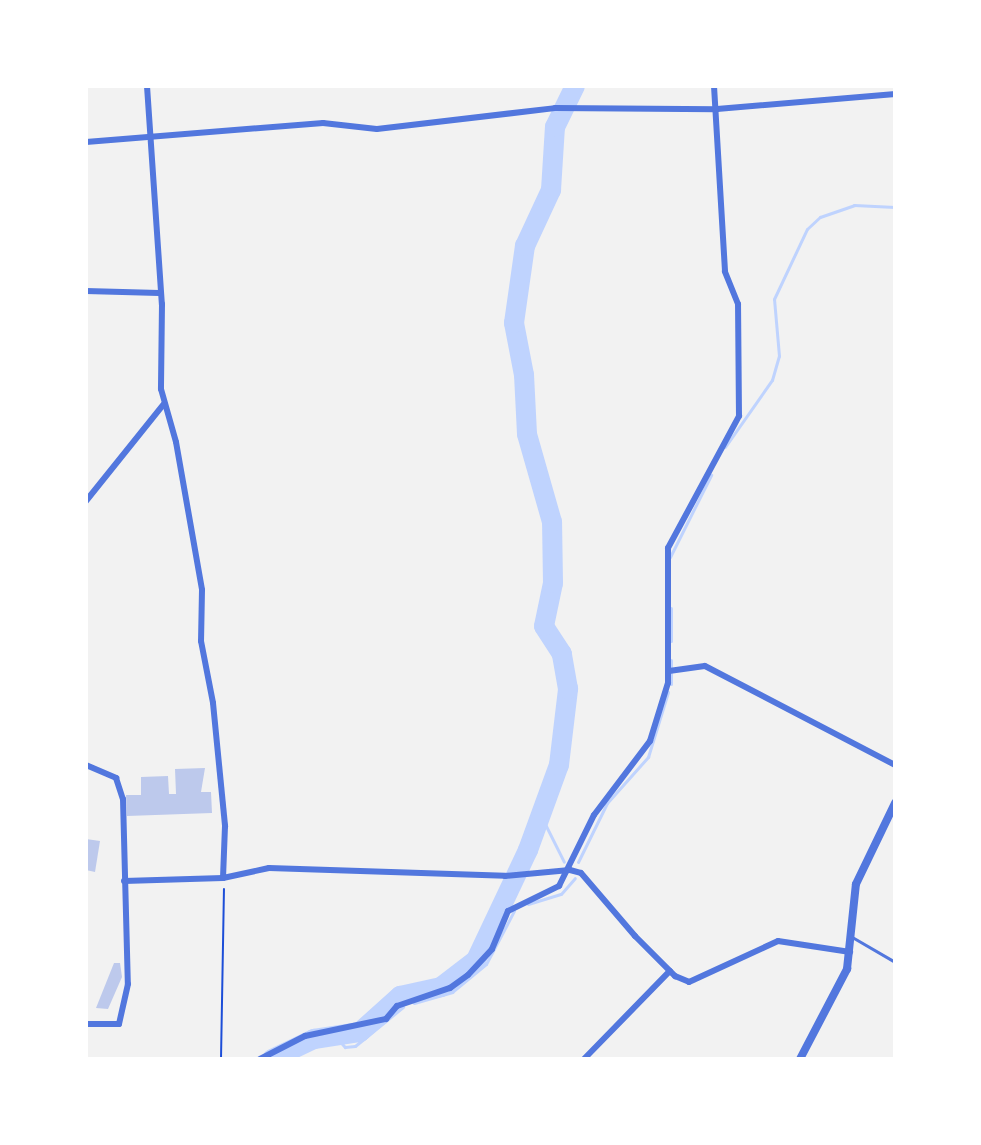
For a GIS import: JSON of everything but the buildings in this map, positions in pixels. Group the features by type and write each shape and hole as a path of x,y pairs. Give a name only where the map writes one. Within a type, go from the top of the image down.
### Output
{"street":[{"path":"147,86 146,136 159,293 163,405 176,442 202,590 201,641 212,693 225,826 223,878"},
{"path":"260,1059 305,1036 379,1020 407,1000 450,988 468,975 492,949 508,911 519,902 549,895 570,870 594,815 642,758 671,670 668,548 739,416 738,304 725,271 714,86"},
{"path":"86,142 323,123 377,129 555,108 717,109 895,94"},
{"path":"86,291 159,293"},
{"path":"86,501 163,405"},
{"path":"671,670 705,666 895,765"},
{"path":"86,765 116,778 123,799 128,984 119,1024 86,1024"},
{"path":"800,1059 850,952 862,862 895,803"},
{"path":"124,881 223,878 269,868 342,867 512,875 570,870 581,873 670,971 689,982 778,941 850,952"},
{"path":"584,1059 670,971"}],"lane":[{"path":"852,937 895,962"}],"path":[{"path":"221,1059 223,878"}],"waterway":[{"path":"272,1059 314,1039 360,1032 400,996 441,987 476,960 528,850 559,765 568,689 562,654 544,626 553,583 552,522 527,434 524,375 514,323 525,246 551,190 555,127 575,86"},
{"path":"725,447 772,380 779,356 774,299 807,229 820,217 854,205 895,207"},
{"path":"670,557 711,475"},
{"path":"671,608 671,641"},
{"path":"671,660 671,684"},
{"path":"578,862 607,803 648,757 668,692"},
{"path":"541,816 564,862"},
{"path":"528,904 561,894 575,878"},
{"path":"414,1003 452,992 486,964 514,911"},
{"path":"335,1036 345,1047 355,1046 403,1007"}]}
